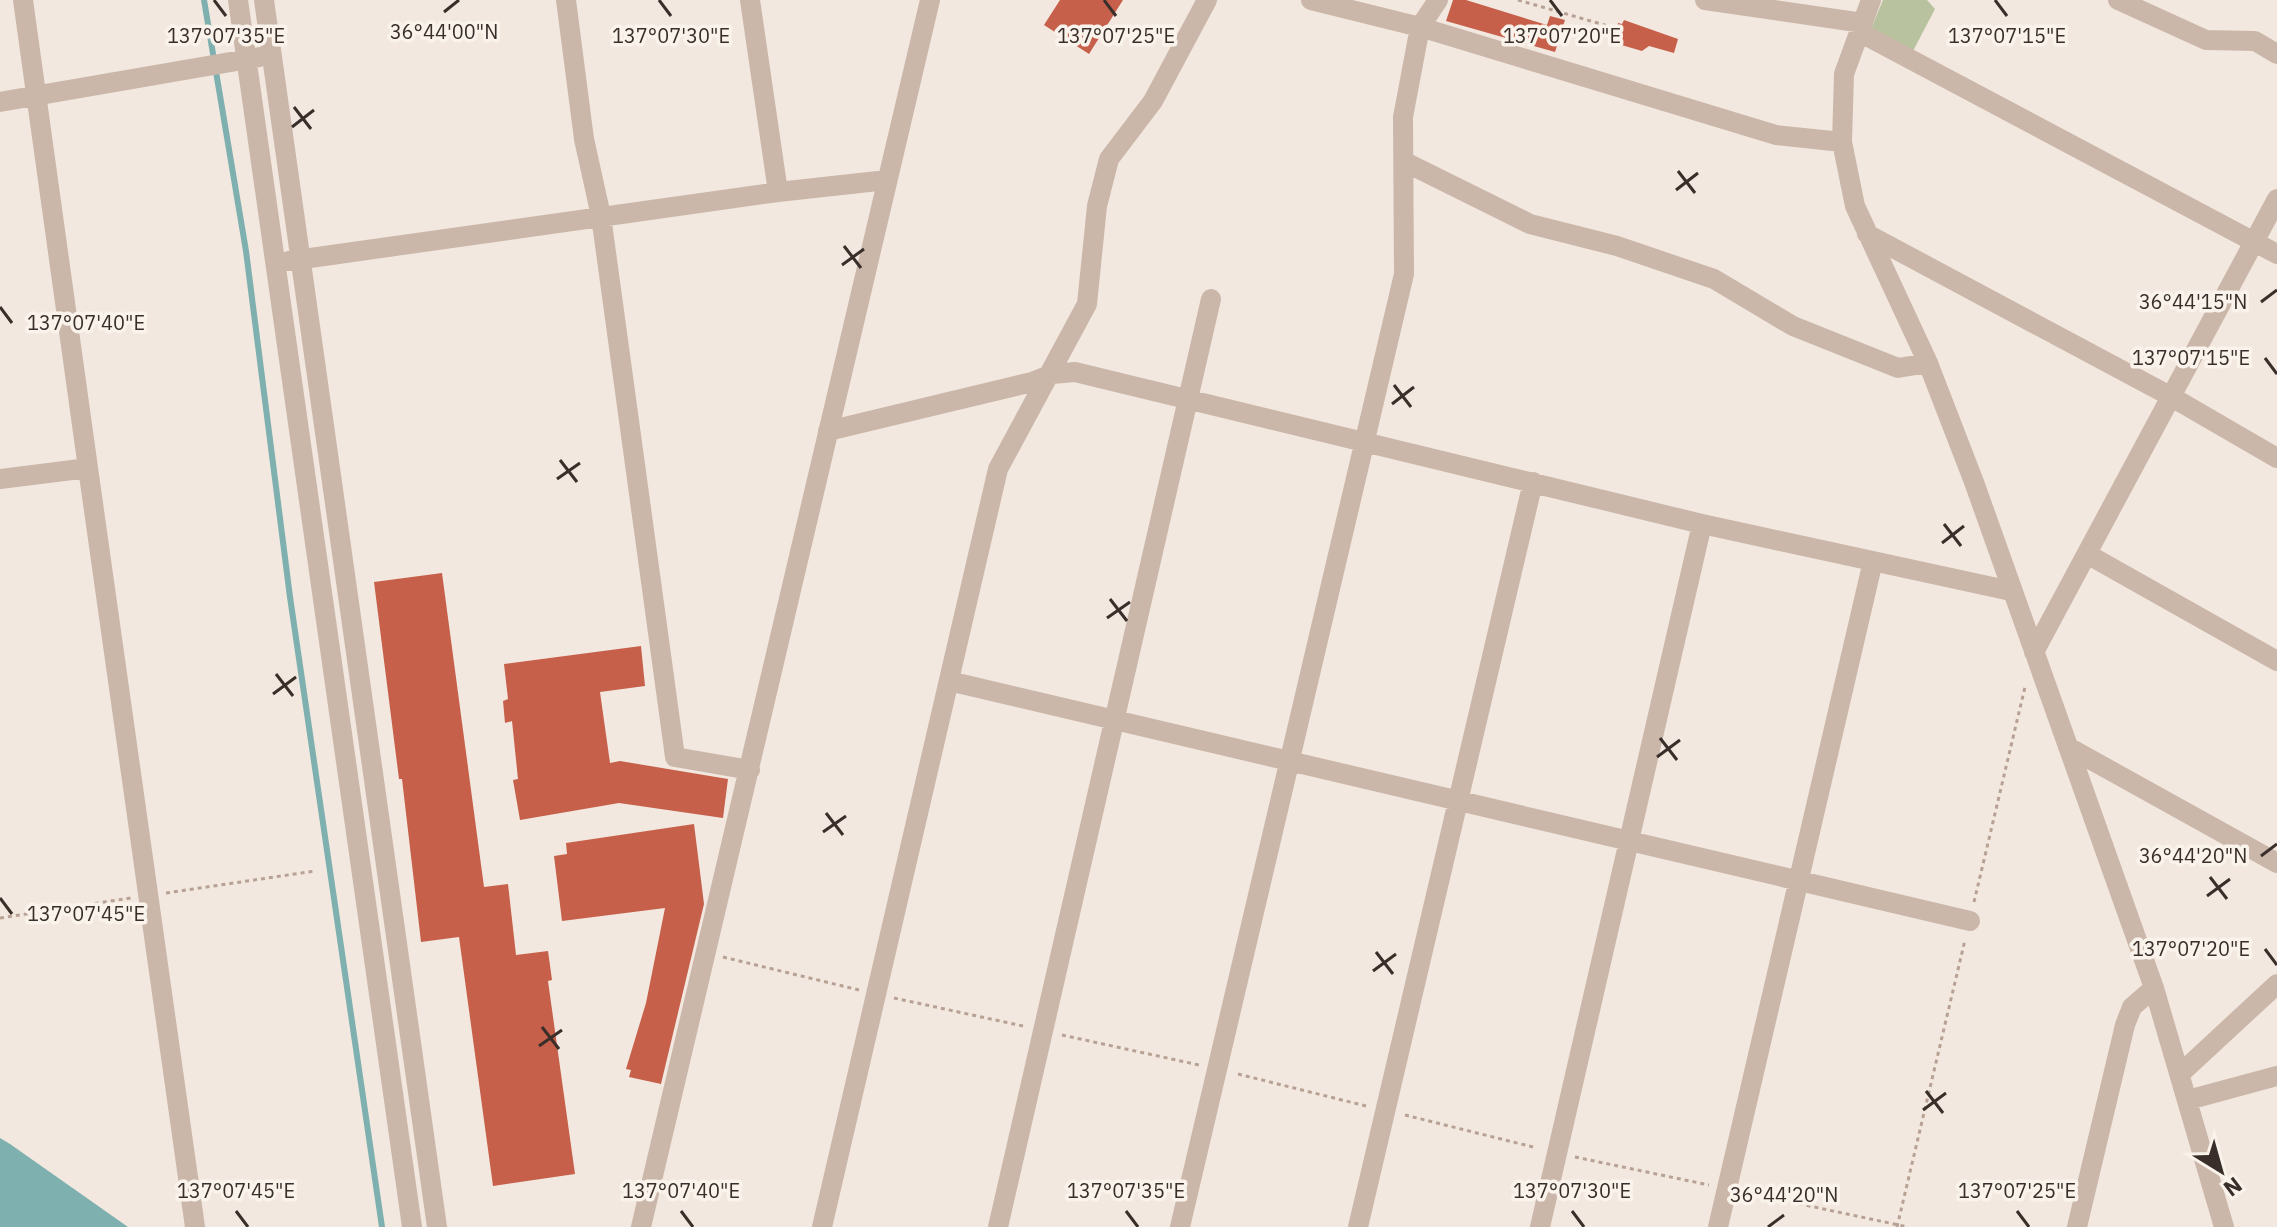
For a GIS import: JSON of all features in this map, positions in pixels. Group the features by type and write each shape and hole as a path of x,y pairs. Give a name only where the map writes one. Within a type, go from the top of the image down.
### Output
{"street":[{"path":"23,0 195,1227"},
{"path":"238,0 412,1227"},
{"path":"264,0 437,1227"},
{"path":"566,0 584,139 601,216 675,757 750,770"},
{"path":"750,0 778,192"},
{"path":"641,1227 930,0"},
{"path":"822,1227 998,469 1052,374 1087,304 1097,206 1109,159 1153,101 1207,0"},
{"path":"1311,0 1420,27 1776,135 1842,142"},
{"path":"1180,1227 1404,274 1403,117 1420,27 1438,0"},
{"path":"1705,0 1861,27 2277,254"},
{"path":"1871,0 1844,74 1842,142 1855,206 1928,363 2034,652 2154,988 2224,1227"},
{"path":"2118,0 2206,40 2255,41 2277,54"},
{"path":"0,102 272,55"},
{"path":"1405,162 1530,224 1617,246 1714,279 1793,326 1898,368 1928,363"},
{"path":"276,263 601,216 887,180"},
{"path":"2034,652 2277,199"},
{"path":"1867,234 2170,396 2277,458"},
{"path":"998,1227 1117,720 1211,299"},
{"path":"828,431 1032,382 1052,374 1075,372 1702,524 2011,591"},
{"path":"0,479 88,468"},
{"path":"1358,1227 1533,482"},
{"path":"1540,1227 1702,524"},
{"path":"2087,554 2277,661"},
{"path":"1718,1227 1873,561"},
{"path":"949,681 1970,921"},
{"path":"2068,747 2277,863"},
{"path":"2181,1073 2277,984"},
{"path":"2077,1227 2125,1025 2132,1007 2154,988"},
{"path":"2188,1100 2277,1076"}],"path":[{"path":"1518,0 1608,26"},
{"path":"0,918 315,871"},
{"path":"707,953 876,994"},
{"path":"1898,1224 1908,1227"}],"green space":[{"path":"1883,0 1927,0 1935,9 1913,51 1871,29"}],"water":[{"path":"0,1138 10,1144 128,1227 0,1227"}],"building":[{"path":"1060,0 1123,0 1089,54 1044,25"},
{"path":"1453,0 1466,0 1547,25 1550,16 1565,20 1555,52 1446,21"},
{"path":"1624,20 1678,39 1674,53 1649,46 1642,51 1618,44 1619,39 1614,38 1618,23 1622,24"},
{"path":"442,573 484,887 508,884 516,955 548,951 552,980 548,981 575,1174 493,1186 459,937 421,942 374,582"},
{"path":"641,646 645,686 600,692 610,763 620,761 728,779 723,818 619,803 520,820 513,780 518,779 512,721 505,723 503,701 508,699 504,664"},
{"path":"694,824 704,904 661,1084 629,1077 631,1070 626,1069 646,1003 665,908 562,921 554,856 567,854 566,843"}],"waterway":[{"path":"204,0 246,251 290,597 382,1227"}]}
